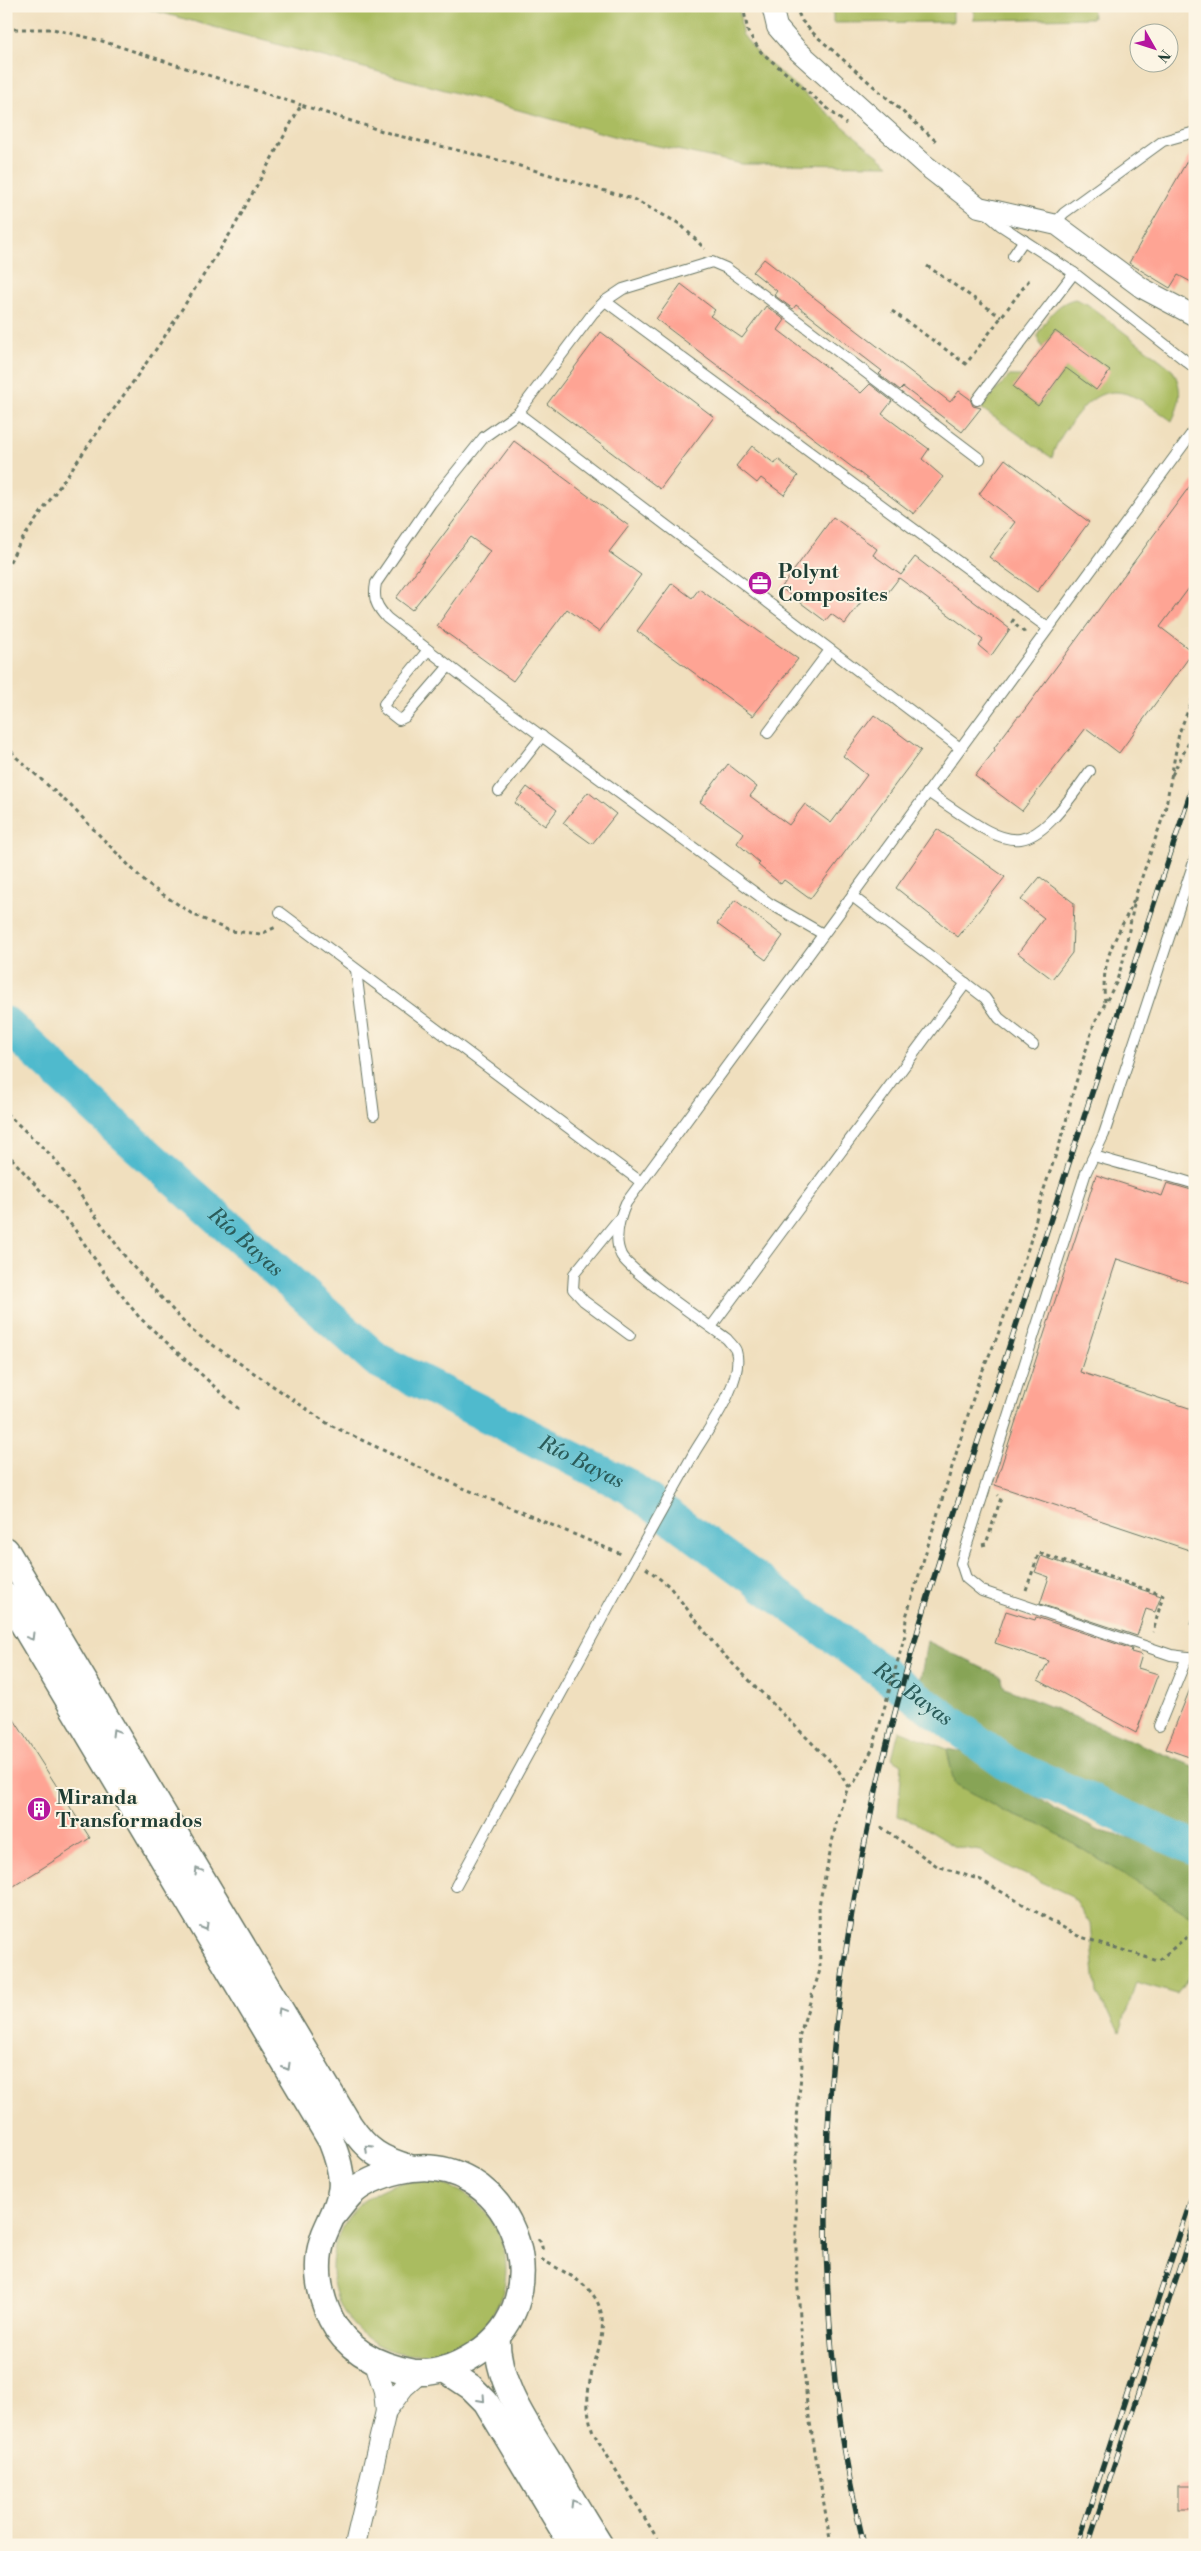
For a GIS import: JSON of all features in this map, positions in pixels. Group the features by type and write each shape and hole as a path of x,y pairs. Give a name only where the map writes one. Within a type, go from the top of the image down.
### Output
{"street":[{"path":"772,6 777,27 797,50 925,165 979,207 1054,224 1068,232 1142,288 1195,316"},
{"path":"6,1550 349,2124 360,2140 374,2153 387,2161 411,2168"},
{"path":"6,1596 331,2141 341,2178 341,2190 324,2236 319,2256 318,2277 322,2298 331,2320 341,2335 356,2350 375,2362 394,2368 432,2371 470,2387 486,2402 572,2545"},
{"path":"332,2216 353,2192 380,2175 411,2168 431,2168 451,2172 485,2191 499,2205 510,2222 521,2259 521,2280 517,2302 497,2337 481,2351 464,2361 432,2371 404,2387 386,2411"},
{"path":"497,2337 497,2350 505,2380 517,2408 600,2545"},
{"path":"355,2545 386,2411 384,2391 375,2362"}],"lane":[{"path":"1054,224 1064,213 1163,140 1195,132"},
{"path":"979,207 1000,225 1074,273 1195,368"},
{"path":"1014,256 1024,240"},
{"path":"823,934 769,904 428,650 379,609 373,597 376,583 431,503 484,437 518,414 593,313 605,300 623,289 712,262 726,268 762,294 980,459"},
{"path":"977,400 1074,273"},
{"path":"605,300 1048,628"},
{"path":"518,414 960,748"},
{"path":"630,1336 584,1301 573,1289 574,1274 619,1219 626,1203 641,1182 1195,429"},
{"path":"428,650 384,704 385,708 399,720 405,717 449,666"},
{"path":"768,733 830,650"},
{"path":"499,791 542,736"},
{"path":"928,792 997,836 1015,840 1031,838 1046,827 1071,798 1090,771"},
{"path":"1160,1726 1191,1657 1171,1654 982,1591 966,1578 961,1563 1086,1172 1095,1156 1195,859"},
{"path":"852,896 985,998 1000,1018 1033,1045"},
{"path":"280,912 641,1182"},
{"path":"356,970 374,1115"},
{"path":"711,1327 966,983"},
{"path":"1095,1156 1128,1166 1158,1171 1195,1184"},
{"path":"456,1886 618,1589 733,1384 738,1368 736,1350 727,1339 637,1271 621,1256 617,1238 619,1219"}],"path":[{"path":"795,6 802,21 814,34 936,141"},
{"path":"6,30 53,29 102,41 395,135 506,162 633,199 680,224 706,250 712,262"},
{"path":"6,569 19,544 161,342 234,229 301,105"},
{"path":"927,266 1001,317"},
{"path":"892,311 966,364 1029,280"},
{"path":"1105,1003 1103,984 1106,959 1136,894 1164,811 1179,733 1195,693"},
{"path":"1170,778 1195,731"},
{"path":"6,745 17,758 70,805 147,884 194,915 230,931 261,934 290,920"},
{"path":"831,2545 807,2405 796,2265 796,2128 802,2065 800,2037 820,1970 819,1904 838,1819 848,1787 854,1783 873,1748 905,1635 906,1617 979,1379 1000,1328 1029,1246 1043,1192 1062,1134 1072,1092 1094,1024 1116,983 1123,960 1136,894"},
{"path":"6,1113 53,1157 129,1262 191,1330 330,1425 461,1487 624,1556"},
{"path":"6,1152 73,1227 105,1274 139,1317 241,1411"},
{"path":"979,1546 986,1544 1000,1498 993,1489"},
{"path":"1019,1588 1027,1590 1039,1553 1163,1595 1151,1632 1159,1634"},
{"path":"640,1564 669,1586 721,1652 837,1768 848,1787"},
{"path":"1195,1613 1191,1624 1195,1628"},
{"path":"881,1827 937,1866 982,1880 1078,1936 1158,1961 1195,1930"},
{"path":"521,2259 538,2258 575,2278 589,2291 600,2306 603,2325 602,2344 591,2374 588,2414 593,2432 661,2545"}],"green space":[{"path":"137,6 739,6 742,34 759,55 889,165 742,164 621,138"},
{"path":"833,6 953,6 953,22 833,23"},
{"path":"974,6 1092,6 1093,18 974,20"},
{"path":"1075,299 1087,304 1172,369 1178,382 1180,395 1172,421 1145,402 1120,392 1097,397 1085,406 1072,421 1058,443 1052,458 981,408 1009,376 1022,376 1014,387 1038,406 1066,368 1109,371 1055,331 1042,348 1037,336 1044,324 1057,308"},
{"path":"927,1641 1001,1677 1005,1688 1195,1767 1195,1918 1046,1827 1003,1811 954,1783 947,1749 978,1755 1053,1808 1099,1831 1133,1839 1135,1821 1100,1799 1003,1749 920,1682"},
{"path":"899,1730 947,1749 954,1783 1003,1811 1046,1827 1195,1918 1195,1972 1190,1974 1177,1994 1136,1982 1120,2032 1097,1994 1090,1924 1072,1896 1011,1868 980,1851 953,1846 915,1822 898,1816 902,1764 892,1758"},
{"path":"419,2181 436,2183 452,2188 474,2201 486,2213 502,2243 506,2268 504,2285 499,2301 486,2323 474,2335 444,2351 419,2355 402,2353 386,2348 364,2335 352,2323 336,2293 332,2268 334,2251 339,2235 352,2213 364,2201 394,2185"}],"building":[{"path":"1195,147 1195,284 1178,275 1170,288 1129,263"},
{"path":"764,259 950,402 959,391 970,399 973,406 981,408 962,432 903,387 900,390 879,374 882,371 796,305 793,309 774,295 777,291 753,272"},
{"path":"681,284 715,310 710,316 742,338 766,306 785,320 778,330 861,393 870,384 892,401 882,414 929,449 922,459 943,477 914,514 656,319"},
{"path":"1055,331 1110,371 1096,390 1066,368 1038,406 1013,387"},
{"path":"601,332 714,417 660,489 547,404"},
{"path":"514,441 629,526 609,552 641,575 599,632 567,609 513,681 437,626 490,551 470,537 412,610 396,598"},
{"path":"752,446 775,464 778,459 798,476 784,495 761,478 757,483 736,466"},
{"path":"1005,459 1089,522 1037,592 989,557 1015,522 979,494"},
{"path":"1195,479 1195,580 1160,627 1193,652 1119,753 1086,728 1022,811 975,776"},
{"path":"833,517 877,549 873,555 901,575 915,557 1010,629 991,656 979,646 983,640 899,578 882,600 869,591 845,624 831,614 825,621 781,588"},
{"path":"672,583 692,598 699,589 798,659 753,716 637,631"},
{"path":"874,715 921,750 810,899 784,880 781,884 758,865 760,863 737,843 744,833 700,802 728,764 757,787 750,796 789,825 805,804 831,823 867,775 843,756"},
{"path":"527,787 557,810 545,826 515,803"},
{"path":"588,792 616,814 592,844 563,823"},
{"path":"937,829 1005,877 958,937 896,888"},
{"path":"1040,877 1074,903 1072,953 1052,979 1018,953 1044,918 1021,900"},
{"path":"735,900 783,936 766,960 717,924"},
{"path":"1096,1175 1162,1196 1167,1183 1195,1191 1195,1285 1117,1259 1080,1372 1195,1410 1195,1552 995,1485"},
{"path":"1041,1556 1161,1596 1155,1612 1146,1609 1137,1636 1040,1604 1049,1577 1035,1572"},
{"path":"1006,1611 1035,1620 1036,1617 1132,1649 1131,1652 1142,1655 1138,1668 1158,1674 1136,1733 1038,1680 1049,1661 995,1643"},
{"path":"1195,1679 1195,1759 1166,1749"},
{"name":"Miranda Transformados","path":"6,1707 90,1838 6,1891"},
{"path":"1178,2486 1195,2486 1195,2509 1178,2509"}],"waterway":[{"name":"Río Bayas","path":"6,1024 114,1125 377,1360 628,1486 1009,1765 1195,1848"}],"railway":[{"path":"864,2545 843,2443 831,2340 826,2236 828,2131 836,2027 850,1924 869,1821 905,1674 933,1582 1195,779"},
{"path":"1077,2545 1195,2188"},
{"path":"1088,2545 1195,2221"}],"place":[{"name":"Polynt Composites","path":"760,583"},
{"name":"Miranda Transformados","path":"39,1809"}]}
